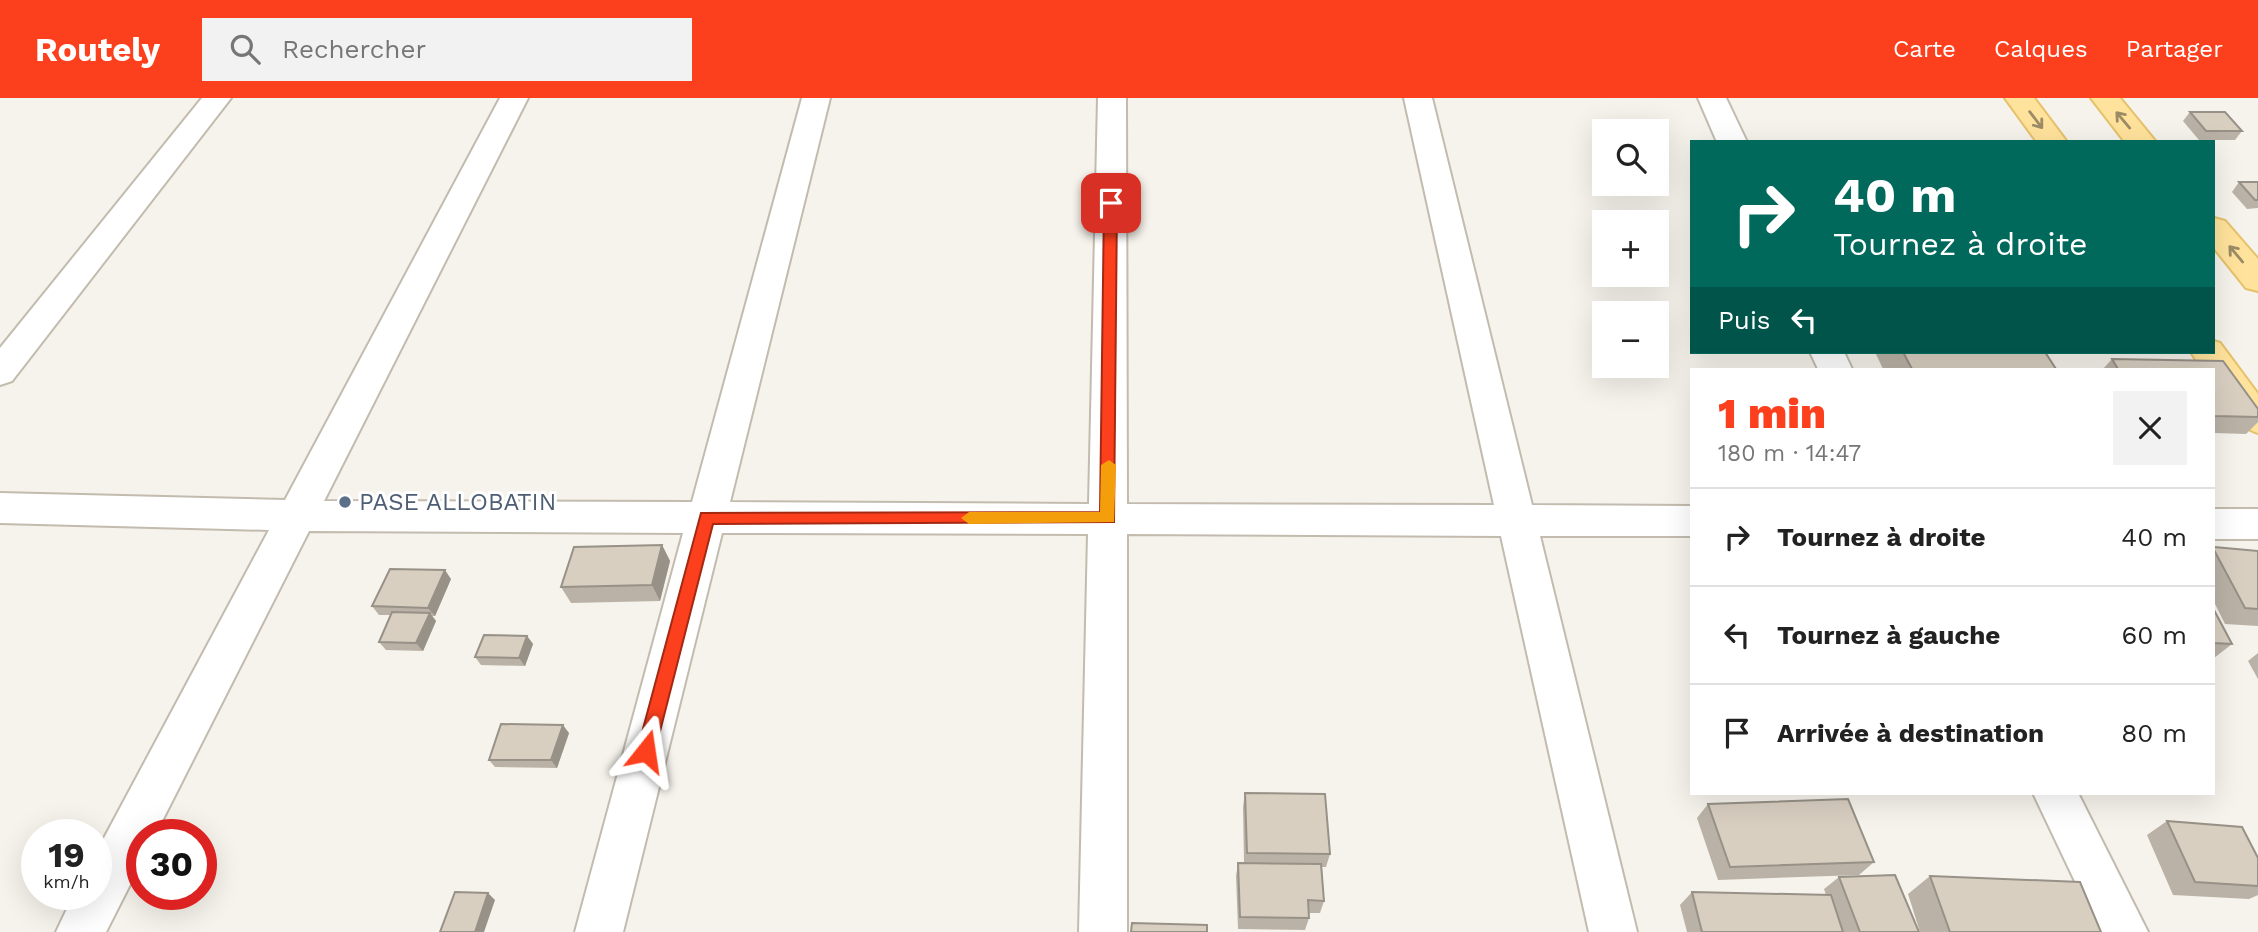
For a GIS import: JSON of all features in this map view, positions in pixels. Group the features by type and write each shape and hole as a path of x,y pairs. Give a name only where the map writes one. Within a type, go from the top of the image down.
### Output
{"main road":[{"path":"2020,98 2051,140"},
{"path":"2105,98 2139,140"},
{"path":"2215,229 2258,280"},
{"path":"2209,354 2258,420"}],"street":[{"path":"0,372 217,98"},
{"path":"80,932 514,98"},
{"path":"599,932 816,98"},
{"path":"1103,932 1112,98"},
{"path":"1418,98 1613,932"},
{"path":"1712,98 1731,140"},
{"path":"0,509 297,516 1690,522"},
{"path":"2215,524 2258,524"},
{"path":"2056,795 2124,932"}],"building":[{"path":"2190,112 2225,112 2242,131 2206,131"},
{"path":"2239,182 2258,182 2258,200 2255,200"},
{"path":"1904,354 2046,354 2055,368 1911,368"},
{"path":"2112,359 2223,361 2258,409 2258,417 2215,416 2215,368 2117,368"},
{"path":"662,545 652,585 561,587 574,547"},
{"path":"2215,547 2258,551 2258,609 2245,608 2215,552"},
{"path":"390,569 445,570 428,608 372,606"},
{"path":"392,612 430,613 416,643 379,642"},
{"path":"2215,612 2232,644 2215,643"},
{"path":"484,635 527,636 519,658 475,657"},
{"path":"501,724 563,725 551,760 489,760"},
{"path":"1245,793 1325,794 1330,854 1247,853"},
{"path":"1848,799 1874,862 1730,867 1708,804"},
{"path":"2167,821 2242,827 2258,858 2258,886 2195,882"},
{"path":"1238,863 1321,864 1324,901 1308,900 1309,918 1240,917"},
{"path":"1895,875 1919,932 1860,932 1839,877"},
{"path":"1930,876 2080,882 2101,932 1950,932"},
{"path":"455,892 488,893 475,932 440,932"},
{"path":"1692,892 1831,895 1843,932 1702,932"},
{"path":"1132,923 1207,925 1207,932 1131,932"}],"slow traffic":[{"path":"969,518 1108,518 1109,465"}],"place":[{"name":"PASE ALLOBATIN","path":"345,502"}],"route":[{"path":"646,751 706,518 1108,518 1111,203"}]}
